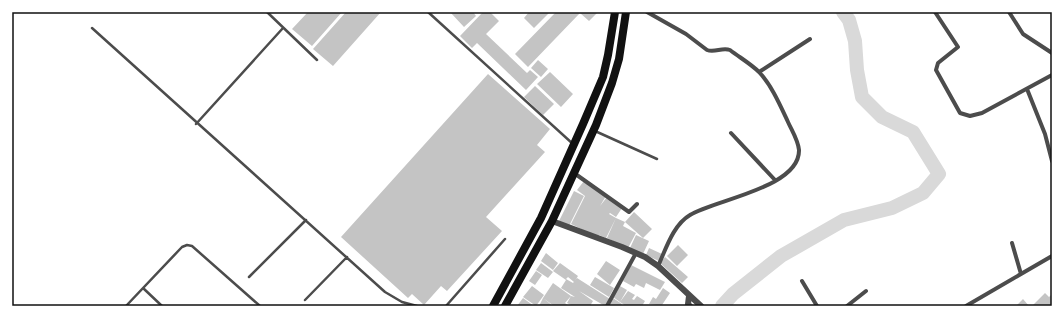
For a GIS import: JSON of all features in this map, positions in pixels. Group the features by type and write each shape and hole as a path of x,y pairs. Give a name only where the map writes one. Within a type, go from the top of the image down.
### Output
{"highway":[{"path":"492,306 537,225 602,76 608,55 615,12"},
{"path":"505,306 552,221 593,130 612,83 619,59 626,12"}],"street":[{"path":"648,12 686,34 706,50 710,51 726,48 759,72 775,95 797,140 799,150 798,158 786,174 746,195 690,214 676,229 658,266"},
{"path":"935,12 958,47 938,63 936,70 960,113 970,116 982,113 1052,75"},
{"path":"1009,12 1023,34 1052,53"},
{"path":"759,72 810,39"},
{"path":"1027,89 1045,134 1052,161"},
{"path":"731,133 775,180"},
{"path":"574,173 629,212 636,204"},
{"path":"552,221 636,253 658,266 701,306"},
{"path":"1012,243 1021,274"},
{"path":"607,306 636,253"},
{"path":"966,306 1052,256"},
{"path":"802,281 817,306"},
{"path":"847,306 866,291"},
{"path":"689,305 691,298"}],"lane":[{"path":"267,12 318,60"},
{"path":"428,12 573,144"},
{"path":"92,28 196,124 389,295 402,302 417,306"},
{"path":"196,124 283,28"},
{"path":"593,130 657,159"},
{"path":"249,277 306,220"},
{"path":"446,306 506,239"},
{"path":"126,306 182,247 188,245 192,246 260,306"},
{"path":"305,300 347,257"},
{"path":"143,288 162,306"}],"building":[{"path":"308,12 342,12 312,46 292,29"},
{"path":"346,12 381,12 333,66 313,49"},
{"path":"450,12 473,12 476,16 464,27"},
{"path":"483,12 490,12 499,21 486,34 527,73 530,70 538,77 526,90 477,43 472,48 460,36"},
{"path":"529,12 550,12 534,28 524,18"},
{"path":"556,12 598,12 589,21 580,13 528,67 515,54"},
{"path":"538,60 548,69 541,77 531,68"},
{"path":"550,72 573,94 561,107 537,84"},
{"path":"488,74 550,129 537,145 545,152 486,217 502,231 447,291 441,286 424,305 412,294 408,298 341,237"},
{"path":"535,86 554,104 543,115 524,97"},
{"path":"584,181 606,196 600,206 607,197 622,208 616,217 610,213 609,214 616,218 606,238 599,235 601,230 598,237 571,224 585,196 577,190"},
{"path":"574,191 584,196 569,226 559,221"},
{"path":"634,212 652,229 643,238 625,222"},
{"path":"616,218 625,222 623,226 636,233 628,248 607,238"},
{"path":"636,235 649,241 643,254 630,248"},
{"path":"678,245 688,255 677,266 667,256"},
{"path":"649,248 662,254 659,261 646,255"},
{"path":"546,253 558,263 553,270 541,261"},
{"path":"665,257 688,277 682,283 660,263"},
{"path":"606,261 620,270 610,285 597,274"},
{"path":"541,263 553,272 548,278 536,270"},
{"path":"560,263 578,276 575,280 577,278 610,299 605,306 579,291 593,301 590,306 573,306 567,303 571,296 575,297 561,288 566,280 553,271","holes":["568,277 574,282 573,283 566,279"]},
{"path":"631,265 665,282 660,290 646,283 644,288 636,284 634,287 623,281"},
{"path":"536,271 542,275 535,285 529,281"},
{"path":"595,277 614,288 609,297 590,285"},
{"path":"553,283 571,296 565,303 569,306 554,306 543,298"},
{"path":"532,286 544,295 536,306 523,297"},
{"path":"620,286 627,290 620,302 613,297"},
{"path":"663,288 670,293 662,305 664,306 649,304 653,297 656,299"},
{"path":"628,291 635,295 632,299 634,300 637,296 645,301 642,306 626,306 620,302"},
{"path":"1045,293 1049,297 1052,294 1052,306 1032,306"},
{"path":"523,298 534,306 517,306"},
{"path":"543,298 553,306 539,306"},
{"path":"613,298 622,304 621,306 608,306"},
{"path":"1023,299 1029,306 1016,306"}],"waterway":[{"path":"722,306 733,294 781,256 844,220 892,208 923,193 939,174 913,132 882,117 862,97 857,70 855,41 849,20 843,12"}]}
